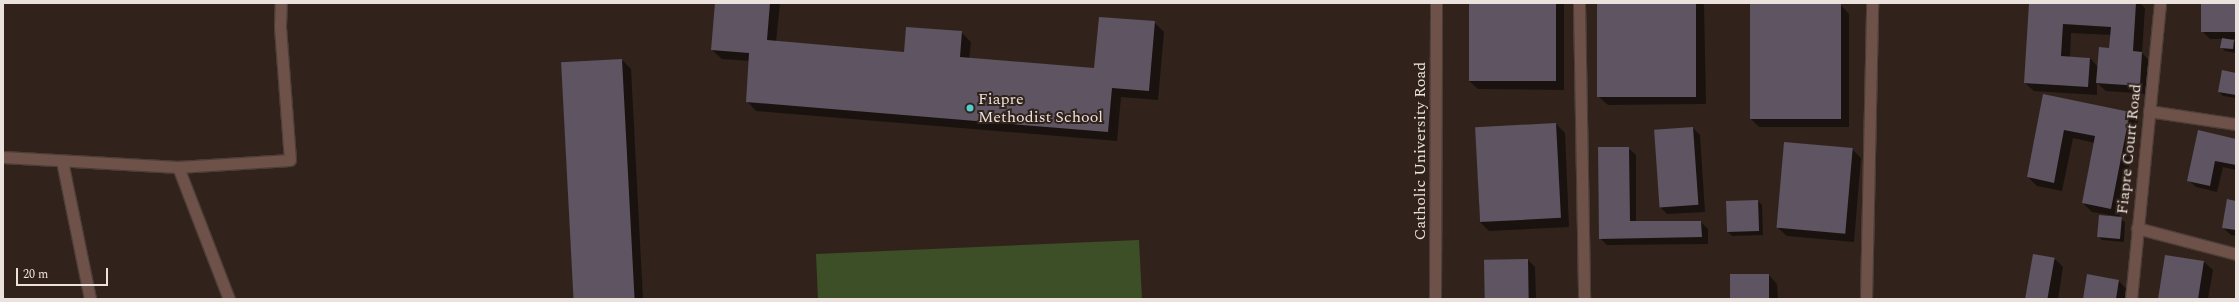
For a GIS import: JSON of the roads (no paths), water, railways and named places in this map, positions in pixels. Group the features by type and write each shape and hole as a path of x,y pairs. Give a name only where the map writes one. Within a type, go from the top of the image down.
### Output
{"street":[{"path":"3,157 178,167 290,160 280,26 281,3"},
{"name":"Catholic University Road","path":"1435,299 1436,3"},
{"path":"1579,3 1584,299"},
{"path":"1866,299 1872,3"},
{"name":"Fiapre Court Road","path":"2131,299 2160,3"},
{"path":"2149,111 2236,124"},
{"path":"62,161 90,299"},
{"path":"178,167 229,299"},
{"path":"2137,228 2236,254"}],"place":[{"name":"Fiapre Methodist School","path":"970,108"}]}
